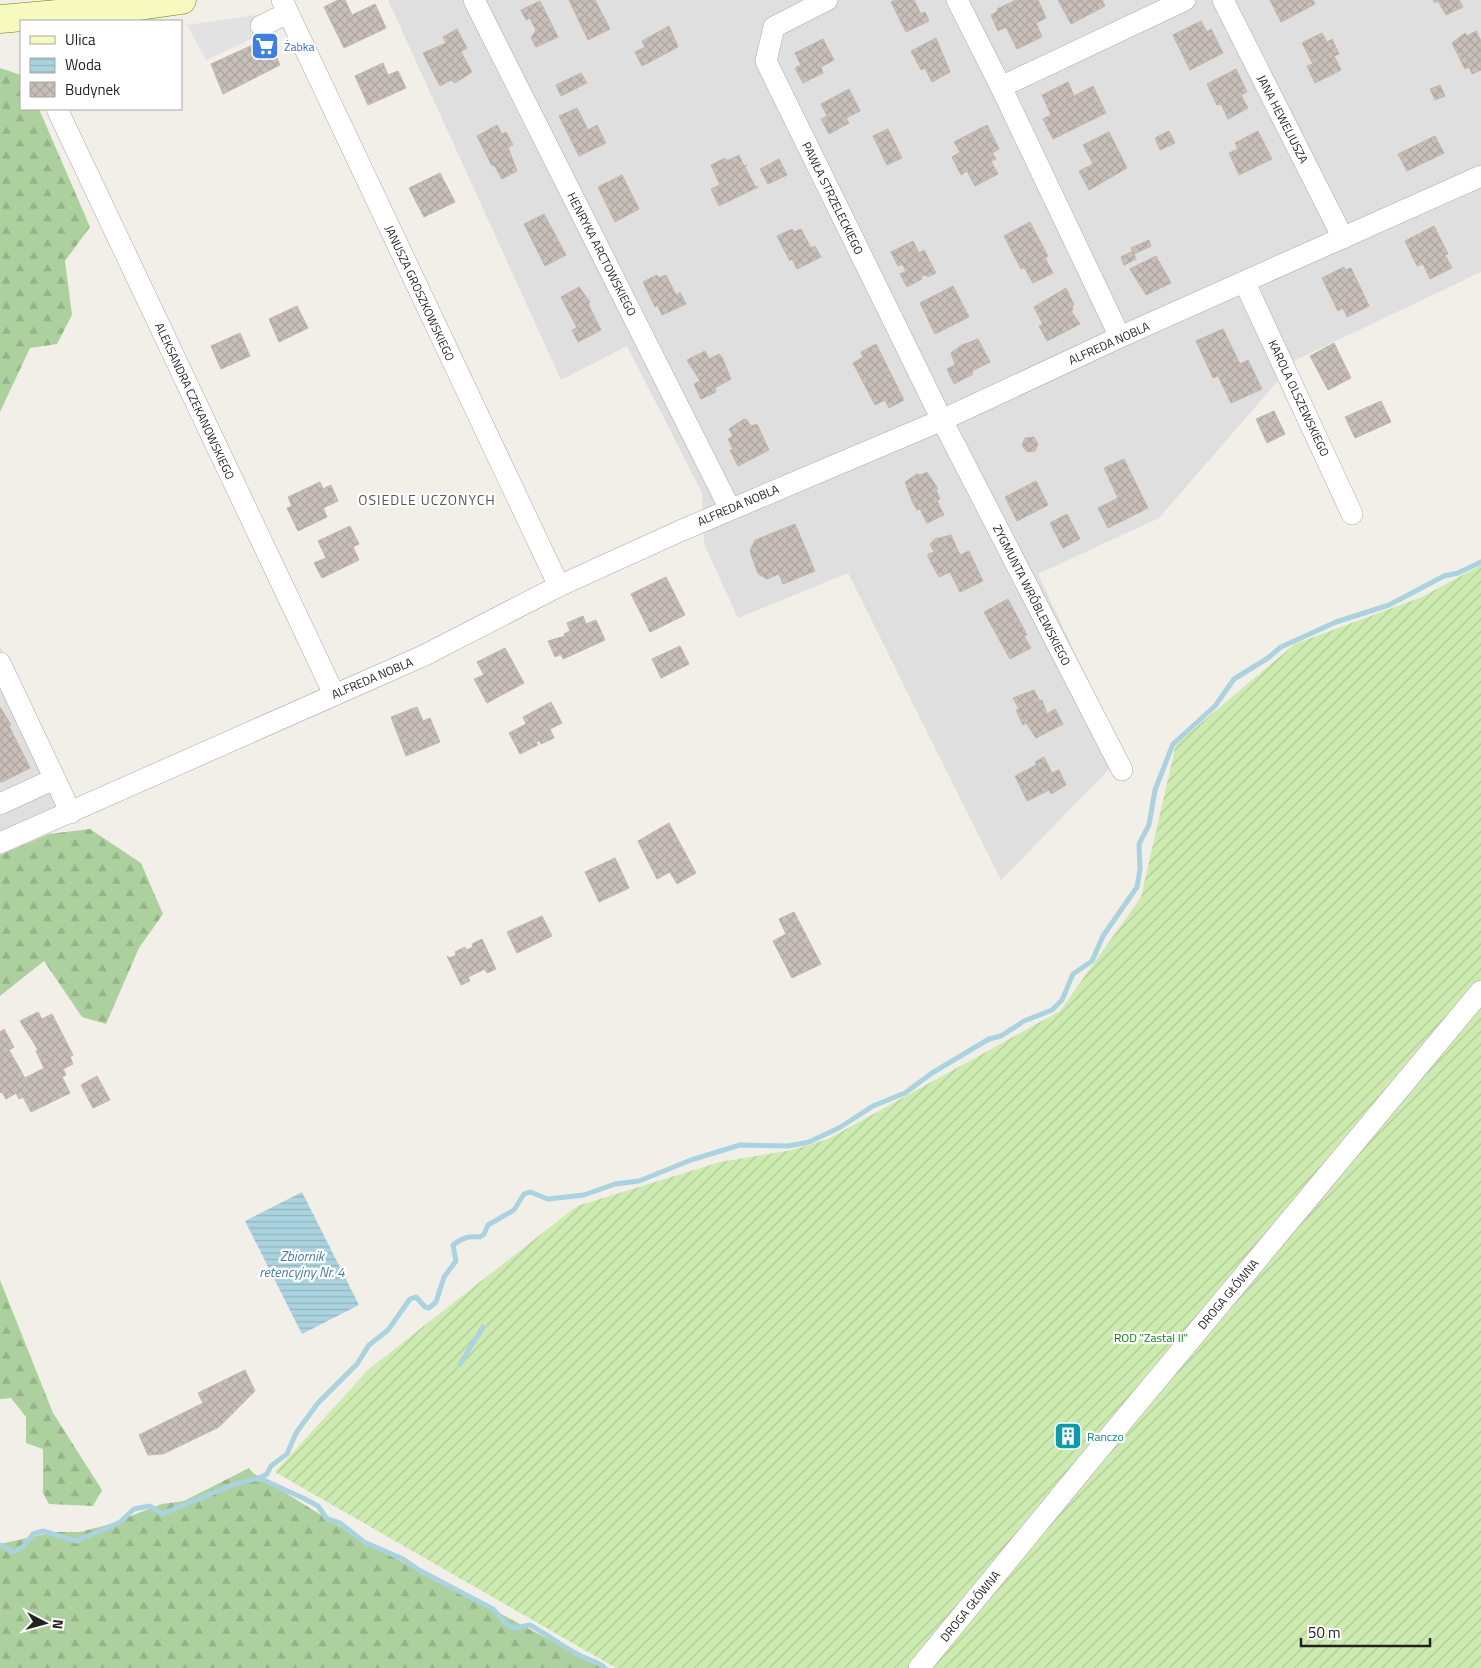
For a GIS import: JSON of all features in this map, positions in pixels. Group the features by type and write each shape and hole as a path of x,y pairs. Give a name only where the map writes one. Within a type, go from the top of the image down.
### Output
{"main road":[{"path":"35,20 182,0"}],"street":[{"name":"HENRYKA ARCTOWSKIEGO","path":"474,0 730,509"},
{"name":"PAWŁA STRZELECKIEGO","path":"827,0 774,27 766,61 942,420"},
{"path":"956,0 1001,87 1120,337"},
{"path":"1001,87 1185,0"},
{"name":"JANA HEWELIUSZA","path":"1223,0 1343,238"},
{"path":"261,26 285,7"},
{"name":"JANUSZA GROSZKOWSKIEGO","path":"285,7 559,586"},
{"name":"ALEKSANDRA CZEKANOWSKIEGO","path":"57,110 334,694"},
{"name":"ALFREDA NOBLA","path":"0,843 425,655 559,586 730,509 942,420 1120,337 1245,283 1481,176"},
{"name":"KAROLA OLSZEWSKIEGO","path":"1245,283 1352,514"},
{"name":"ZYGMUNTA WRÓBLEWSKIEGO","path":"942,420 1122,770"},
{"path":"0,664 71,813"},
{"path":"0,804 54,779"},
{"name":"DROGA GŁÓWNA","path":"919,1668 1101,1446 1481,991"}],"shaded area":[{"path":"388,0 1481,0 1481,272 1296,360 1159,518 1038,574 1123,755 1001,880 848,573 738,618 704,544 702,493 627,346 561,380"},
{"path":"256,15 265,33 206,60 187,25"},
{"path":"0,647 74,801 0,832"}],"green space":[{"path":"0,68 20,75 20,110 39,110 90,227 65,261 72,315 57,344 30,348 0,412"},
{"name":"ROD \"Zastal II\"","path":"1481,565 1481,1668 616,1668 275,1472 369,1369 577,1206 720,1162 792,1150 828,1139 1060,1011 1141,897 1176,744 1295,644 1422,597"},
{"path":"90,829 141,863 163,914 139,948 106,1024 82,1017 44,961 0,996 0,855 49,834"},
{"path":"0,1280 53,1413 102,1490 93,1506 49,1504 43,1493 43,1449 26,1443 26,1417 11,1398 0,1399"},
{"path":"249,1468 253,1473 365,1542 603,1668 0,1668 0,1544 54,1532 80,1532 107,1525 162,1504 184,1501"}],"water":[{"name":"Zbiornik retencyjny Nr. 4","path":"302,1192 359,1305 302,1334 245,1221"}],"building":[{"path":"338,0 345,0 352,15 375,4 386,28 344,48 324,7"},
{"path":"569,0 595,0 610,29 588,40"},
{"path":"896,0 914,0 921,14 925,12 929,21 906,32 891,2"},
{"path":"1016,0 1038,0 1046,18 1036,23 1042,37 1017,49 1006,27 998,31 991,15 998,11 997,9"},
{"path":"1058,0 1102,0 1105,6 1071,24"},
{"path":"1270,0 1313,0 1315,4 1281,22"},
{"path":"1433,0 1459,0 1463,7 1446,15 1438,1 1435,3"},
{"path":"540,1 558,37 536,47 531,38 536,30 530,18 526,20 521,10"},
{"path":"1201,21 1207,32 1211,29 1223,53 1190,70 1173,35"},
{"path":"669,26 678,47 642,66 635,52 645,47 642,41"},
{"path":"457,29 467,48 461,52 472,72 455,83 451,80 440,86 423,53 446,43 443,37"},
{"path":"1476,31 1481,41 1481,70 1472,74 1469,67 1465,69 1452,43 1465,33 1467,36"},
{"path":"1322,33 1327,42 1332,39 1339,54 1334,56 1341,70 1315,83 1307,66 1313,64 1302,43"},
{"path":"268,38 280,65 223,94 211,64"},
{"path":"936,38 950,72 932,82 925,68 921,70 911,51"},
{"path":"823,39 834,60 821,67 823,73 803,83 795,68 801,65 795,53"},
{"path":"383,63 388,75 398,71 406,88 368,105 355,76"},
{"path":"1236,69 1247,92 1241,95 1248,108 1228,119 1221,104 1217,105 1207,84"},
{"path":"581,73 587,83 561,96 556,85"},
{"path":"1068,82 1074,96 1093,86 1106,113 1053,139 1043,119 1051,115 1042,95"},
{"path":"1440,85 1445,96 1435,100 1430,89"},
{"path":"849,89 860,111 846,118 849,123 829,134 821,119 827,116 821,104"},
{"path":"577,108 588,130 597,125 606,143 579,156 559,116"},
{"path":"497,125 502,134 506,132 513,145 508,147 517,171 502,179 494,165 492,166 477,136"},
{"path":"987,125 999,149 992,153 996,159 991,161 998,174 975,186 967,171 961,175 952,157 960,152 954,142"},
{"path":"888,129 902,158 887,165 873,136"},
{"path":"1169,131 1175,143 1160,150 1155,138"},
{"path":"1258,131 1272,159 1239,175 1229,153 1238,149 1235,143"},
{"path":"1109,132 1127,168 1089,190 1079,171 1093,164 1083,145"},
{"path":"1435,136 1444,153 1407,171 1398,154"},
{"path":"739,155 744,166 747,165 745,167 755,186 758,187 719,206 711,189 720,185 711,165 725,158 727,161"},
{"path":"779,159 787,175 768,184 760,169"},
{"path":"440,173 455,202 424,217 409,188"},
{"path":"622,175 639,209 615,222 598,187"},
{"path":"544,214 566,255 545,266 524,224"},
{"path":"1030,222 1048,256 1045,258 1053,273 1033,283 1024,267 1021,269 1004,236"},
{"path":"1434,226 1448,254 1445,255 1452,268 1430,279 1423,264 1417,266 1405,241"},
{"path":"792,229 794,232 801,229 811,248 815,246 821,257 797,269 792,259 790,261 777,236"},
{"path":"1149,240 1151,246 1134,254 1131,248"},
{"path":"913,241 919,253 924,250 936,273 927,277 925,275 921,277 922,279 907,287 900,274 906,271 902,264 898,266 891,252"},
{"path":"1133,251 1136,259 1124,265 1121,257"},
{"path":"1156,256 1171,283 1146,295 1130,269"},
{"path":"1344,267 1345,270 1351,268 1369,306 1347,317 1343,308 1338,311 1322,278"},
{"path":"657,275 659,278 666,275 676,295 680,292 686,304 662,315 657,305 655,307 643,282"},
{"path":"953,286 969,317 935,334 920,303"},
{"path":"579,287 590,302 588,304 601,330 578,342 572,330 577,328 561,297"},
{"path":"1066,288 1074,305 1071,311 1080,324 1047,341 1039,326 1043,325 1034,307"},
{"path":"297,306 308,328 279,342 269,319"},
{"path":"1223,329 1240,364 1248,360 1262,389 1231,403 1218,376 1213,378 1196,341"},
{"path":"240,333 250,356 221,369 211,346"},
{"path":"978,339 990,362 972,371 973,374 954,384 947,369 955,365 951,353 962,345"},
{"path":"1334,343 1351,378 1328,390 1310,356"},
{"path":"876,344 904,400 889,408 885,400 875,405 853,363 863,357 861,352"},
{"path":"705,351 709,359 719,354 722,357 731,379 715,388 716,392 701,399 694,384 700,381 687,360"},
{"path":"1381,401 1391,422 1355,438 1345,417"},
{"path":"1274,411 1285,434 1267,443 1256,419"},
{"path":"744,419 751,426 757,424 769,450 738,466 730,450 733,449 728,439 733,436 729,429"},
{"path":"1034,437 1038,444 1035,451 1027,452 1022,445 1025,438"},
{"path":"1124,459 1148,508 1108,528 1098,508 1118,498 1104,468"},
{"path":"927,472 938,489 936,490 940,499 937,501 944,515 927,523 920,509 917,510 912,501 905,482 917,474 921,475"},
{"path":"1036,481 1048,505 1017,521 1005,497"},
{"path":"320,482 323,489 331,485 338,501 323,508 327,517 298,531 287,508 292,506 288,497"},
{"path":"1067,514 1080,539 1063,548 1050,523"},
{"path":"795,524 815,571 783,584 779,574 767,579 758,574 750,551 755,540"},
{"path":"350,526 359,544 353,547 359,560 322,578 314,563 326,558 318,541"},
{"path":"951,535 960,555 969,551 983,581 960,592 950,572 939,577 928,557 928,554 934,552 930,544 935,539"},
{"path":"666,577 685,615 650,632 631,594"},
{"path":"1008,599 1027,635 1024,636 1031,648 1010,659 984,612"},
{"path":"583,616 586,624 596,620 605,640 563,659 561,654 555,657 548,641 565,636 564,634 570,631 567,623"},
{"path":"680,646 689,664 661,678 652,659"},
{"path":"505,648 524,683 487,703 474,679 484,675 477,662"},
{"path":"1034,690 1040,701 1042,700 1047,714 1055,709 1063,724 1036,738 1026,723 1023,725 1016,710 1019,709 1013,698"},
{"path":"551,702 562,723 550,729 554,738 541,744 540,741 536,742 538,745 520,754 509,733 526,724 523,717"},
{"path":"0,707 11,725 9,726 30,768 2,782 0,781"},
{"path":"417,707 423,721 430,718 440,742 406,756 391,717"},
{"path":"1044,757 1052,773 1059,770 1066,785 1051,794 1049,790 1027,801 1015,776 1036,765 1035,762"},
{"path":"669,823 696,873 677,884 670,872 657,879 638,841"},
{"path":"615,858 629,888 599,902 585,872"},
{"path":"794,912 821,964 792,978 773,941 786,934 779,919"},
{"path":"542,916 552,936 517,953 507,932"},
{"path":"482,939 496,969 487,973 485,969 468,977 470,981 461,985 447,956 450,958 456,955 455,952 465,947 467,950 473,947 472,944"},
{"path":"38,1012 42,1019 52,1014 73,1055 70,1057 73,1064 63,1069 66,1075 62,1077 70,1093 31,1112 23,1097 19,1099 16,1093 6,1099 2,1092 0,1093 0,1032 4,1029 14,1047 9,1050 25,1078 44,1068 36,1051 38,1050 20,1021"},
{"path":"97,1076 110,1100 93,1108 81,1085"},
{"path":"245,1370 255,1391 219,1427 163,1454 148,1455 139,1435 203,1403 198,1393"},
{"name":"Ranczo","path":"1066,1425 1079,1436 1069,1448 1056,1436"}],"waterway":[{"path":"0,1545 14,1552 23,1547 33,1534 43,1531 76,1541 119,1523 134,1509 150,1506 162,1514 232,1485 267,1474 271,1466 287,1454 296,1433 318,1403 357,1364 369,1345 388,1330 410,1299 416,1297 425,1307 429,1308 436,1302 444,1277 456,1261 453,1245 465,1238 480,1237 484,1234 488,1225 514,1210 524,1194 530,1192 548,1199 584,1195 615,1184 639,1181 691,1160 740,1145 788,1146 809,1142 839,1128 873,1106 905,1093 932,1073 989,1039 1001,1036 1024,1021 1052,1010 1062,1000 1073,974 1092,961 1103,936 1137,887 1140,869 1139,844 1149,825 1155,790 1173,744 1215,706 1234,679 1268,658 1281,647 1336,622 1389,605 1444,576 1458,573 1481,562"},
{"path":"460,1364 483,1327"},
{"path":"259,1478 318,1506 327,1519 340,1523 364,1542 403,1559 419,1570 493,1609 507,1625 513,1628 530,1625 577,1654 605,1668"}],"place":[{"name":"Żabka","path":"265,46"},
{"name":"Ranczo","path":"1068,1436"}],"district":[{"name":"OSIEDLE UCZONYCH","path":"427,499"}]}
